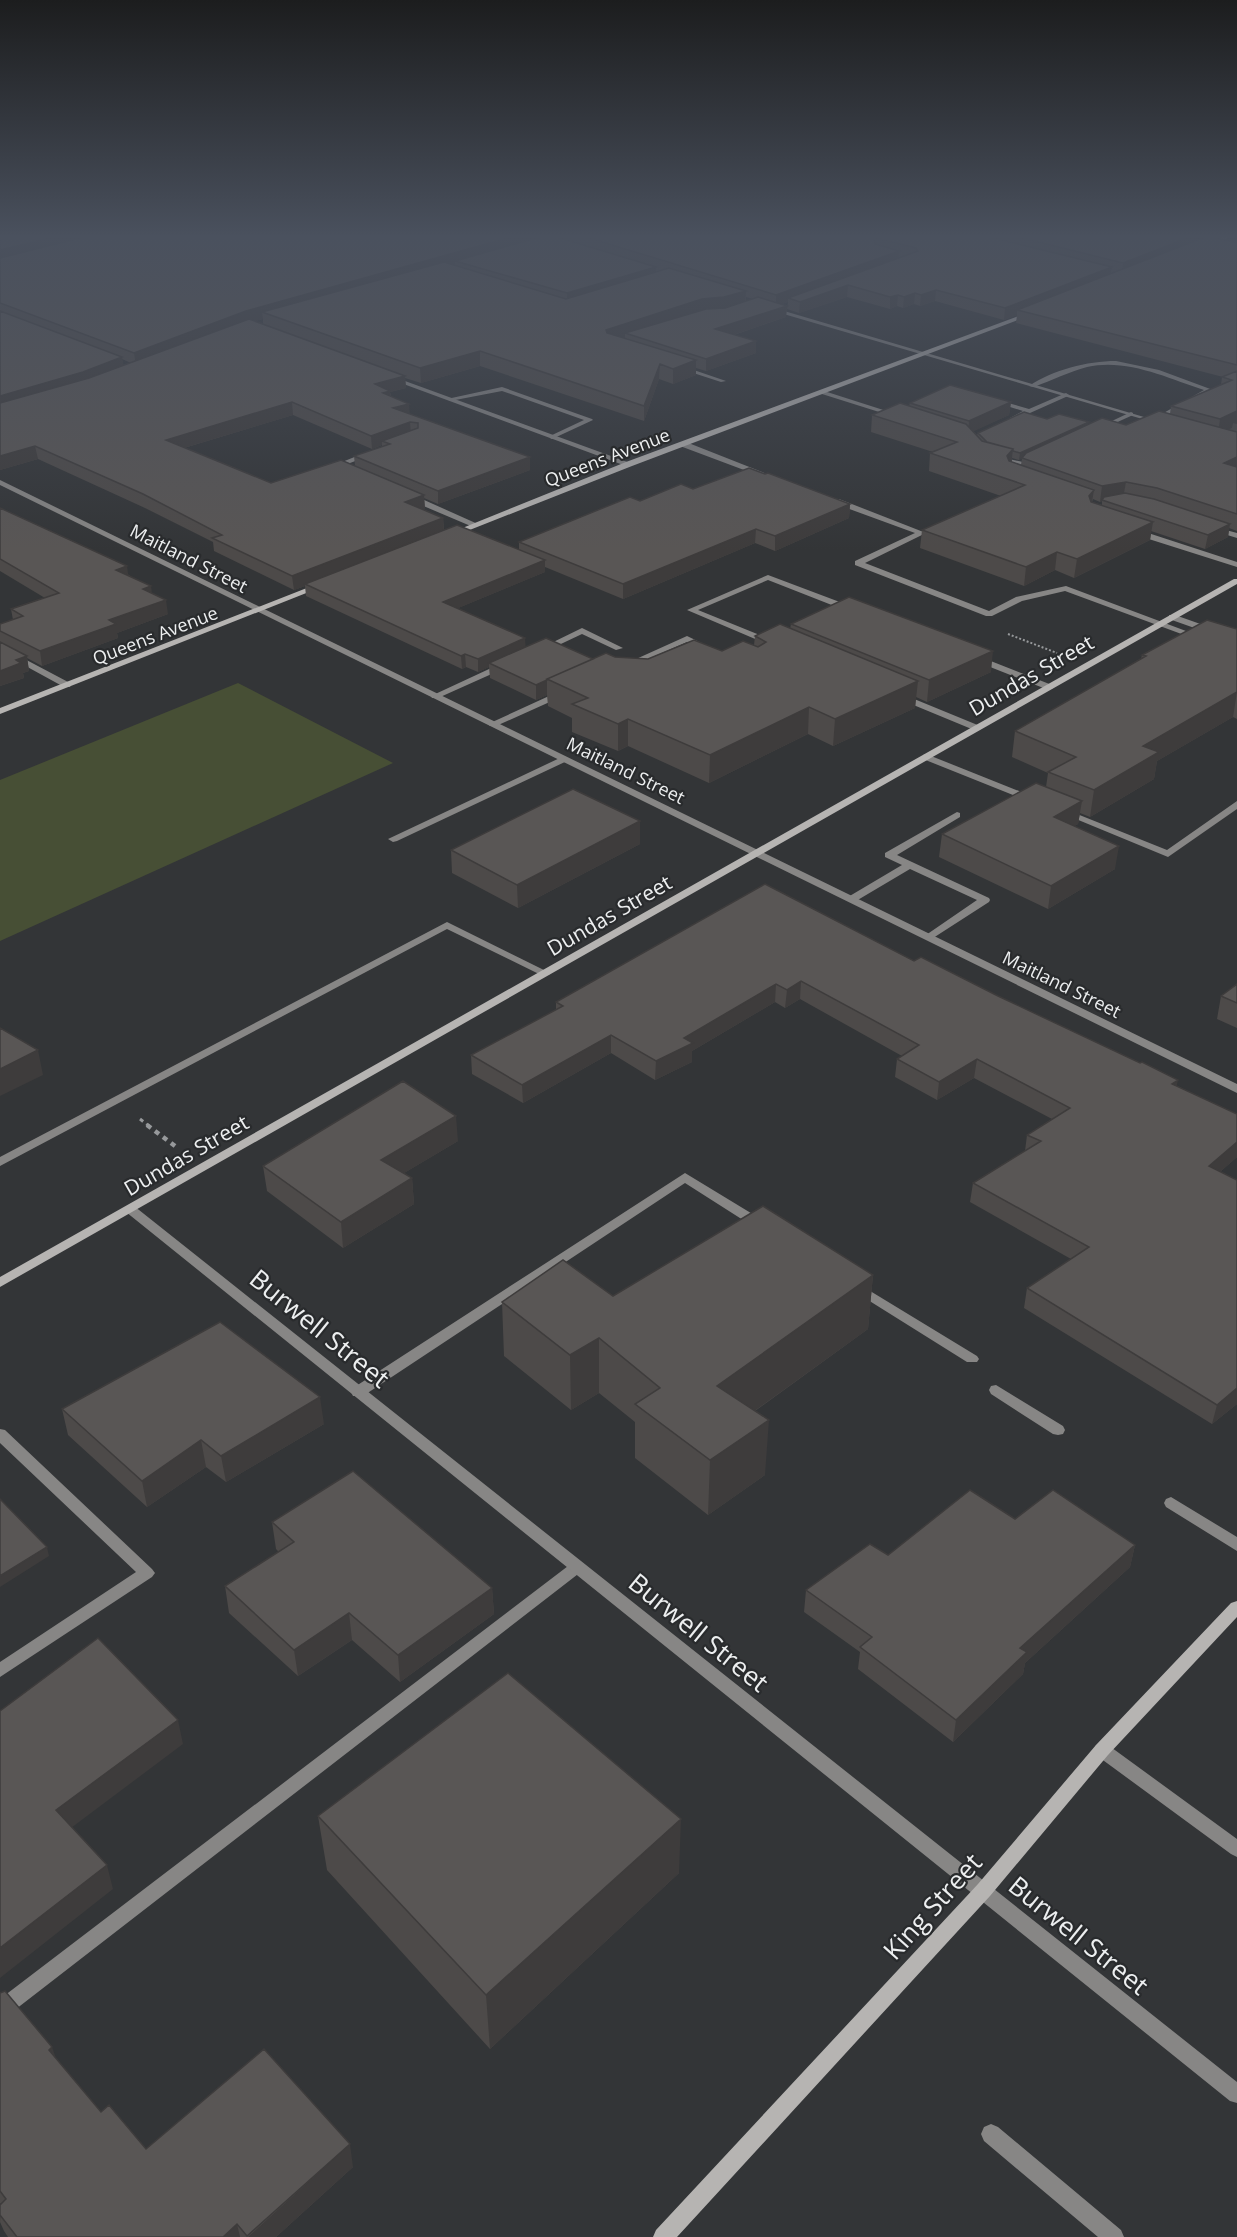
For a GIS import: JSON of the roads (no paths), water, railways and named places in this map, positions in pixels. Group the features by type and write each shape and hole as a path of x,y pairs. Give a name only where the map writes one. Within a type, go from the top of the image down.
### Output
{"main road":[{"name":"Queens Avenue","path":"450,535 682,444 959,341"},
{"name":"Queens Avenue","path":"0,711 333,581"},
{"name":"Dundas Street","path":"0,1283 1237,581"},
{"name":"King Street","path":"663,2237 984,1890 1102,1750 1236,1609"}],"street":[{"path":"879,341 1164,423"},
{"path":"1032,386 1079,367 1104,362 1132,366 1210,390 1154,420"},
{"path":"667,363 723,381"},
{"path":"384,375 629,465"},
{"path":"450,399 502,389 590,420 552,437"},
{"path":"824,393 901,417"},
{"path":"1009,420 1066,395"},
{"path":"987,399 1029,411"},
{"path":"1090,432 1131,414"},
{"path":"682,444 774,478"},
{"path":"346,470 336,466 380,450"},
{"path":"993,457 1020,464"},
{"path":"1022,479 1011,475 1020,464 1030,459"},
{"name":"Maitland Street","path":"0,482 1237,1089"},
{"path":"400,493 476,525"},
{"path":"826,497 922,533 858,563 989,614 1019,599 1066,588 1211,642"},
{"path":"1206,526 1237,536"},
{"path":"1122,527 1237,565"},
{"path":"779,646 691,610 768,577 855,611"},
{"path":"1172,617 1237,640"},
{"path":"530,654 582,631 619,648"},
{"path":"622,667 687,639 718,652"},
{"path":"0,649 67,685"},
{"path":"974,657 1049,687"},
{"path":"435,696 508,664"},
{"path":"493,724 568,691"},
{"path":"889,692 977,728"},
{"path":"926,757 1036,801"},
{"path":"393,839 564,759"},
{"path":"1058,810 1168,854 1237,804"},
{"path":"930,938 985,900 889,855 957,814"},
{"path":"852,899 909,865"},
{"path":"0,1162 447,925 545,973"},
{"path":"358,1392 685,1178 774,1234"},
{"name":"Burwell Street","path":"130,1209 1237,2094"},
{"path":"843,1278 972,1359"},
{"path":"996,1390 1058,1430"},
{"path":"0,1434 147,1574 0,1670"},
{"path":"1172,1503 1237,1545"},
{"path":"0,2010 577,1567"},
{"path":"1102,1750 1237,1849"},
{"path":"991,2134 1114,2237"}]}
